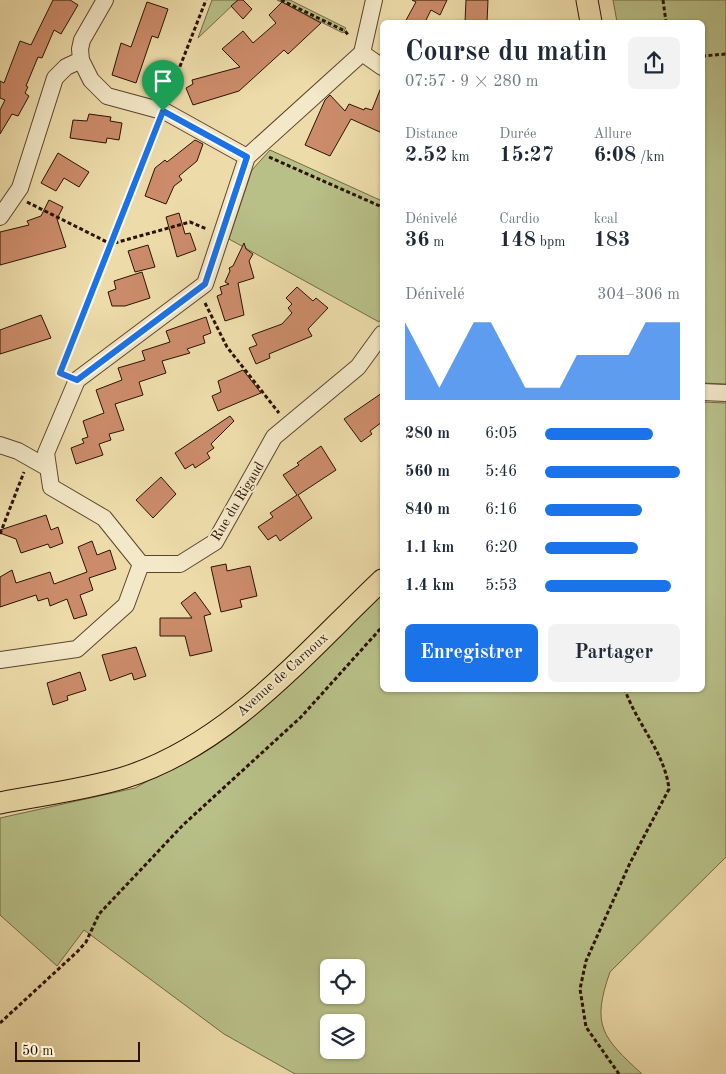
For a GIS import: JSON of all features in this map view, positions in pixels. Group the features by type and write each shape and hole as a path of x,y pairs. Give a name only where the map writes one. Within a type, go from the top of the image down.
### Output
{"main road":[{"path":"586,0 591,20"},
{"path":"598,0 603,20"},
{"name":"Avenue de Carnoux","path":"0,803 123,778 186,749 221,728 254,702 380,582"}],"street":[{"path":"105,0 82,40 81,60 91,80 107,96 163,111 250,154"},
{"path":"0,660 77,649 126,605 141,564 104,518 51,487 47,460 77,380 205,284 250,154 362,53 374,0"},
{"path":"362,53 380,66"},
{"path":"0,217 20,188 52,84 66,67 81,60"},
{"name":"Rue du Rigaud","path":"141,564 180,564 215,542 274,437 358,367 380,337"},
{"path":"705,392 726,393"},
{"path":"0,445 47,460"}],"path":[{"path":"77,380 60,373 206,0"},
{"path":"282,0 345,31 362,53"},
{"path":"663,0 666,20"},
{"path":"705,56 726,54"},
{"path":"250,154 380,205"},
{"path":"15,195 111,244 190,222 221,236"},
{"path":"198,289 227,347 289,425"},
{"path":"0,1023 78,951 86,942 99,914 183,825 301,717 380,629"},
{"path":"619,1074 586,1027 580,989 586,961 630,862 669,790 667,776 651,740 631,707 626,692"}],"green space":[{"path":"212,0 238,0 198,38"},
{"path":"277,0 290,0 346,28 343,33"},
{"path":"613,0 726,0 726,384 705,383 705,20 617,20"},
{"path":"270,150 380,200 379,322 229,239 252,170"},
{"path":"705,402 726,403 726,857 610,972 601,1006 601,1018 604,1029 609,1040 617,1050 642,1074 295,1074 224,1034 84,930 57,966 0,915 0,818 135,788 209,747 380,593 380,692 705,692"}],"building":[{"path":"53,0 70,0 78,5 61,34 54,30 42,58 38,57 26,86 28,87 25,93 29,96 18,116 12,114 0,134 0,110 5,100 0,98 0,81 4,83 20,41 31,45"},
{"path":"238,0 243,0 252,9 243,19 231,6"},
{"path":"412,0 447,0 440,15 431,10 426,20 406,20 416,2"},
{"path":"466,0 488,0 487,20 465,20"},
{"path":"147,2 168,9 158,38 152,36 136,83 112,75 121,43 131,47"},
{"path":"282,2 321,23 288,54 284,50 239,91 193,105 186,88 193,84 192,80 240,67 222,49 243,31 253,43 276,23 269,15"},
{"path":"380,90 380,132 351,119 330,156 305,145 325,100 330,95 345,111 349,104 364,110 365,108 372,110"},
{"path":"89,114 111,117 110,121 122,123 119,140 107,138 106,143 70,138 73,120 87,121"},
{"path":"195,140 203,144 197,161 179,176 182,180 174,186 166,204 145,196 155,168 165,160 167,162"},
{"path":"58,153 89,172 79,187 64,178 56,191 41,183"},
{"path":"49,200 63,207 57,219 66,247 0,265 0,232 29,225 27,221 41,216"},
{"path":"179,213 185,234 190,233 196,250 177,257 166,217"},
{"path":"244,243 246,249 253,254 249,261 254,278 238,283 244,315 225,321 217,296 222,294 220,287 229,284 225,282 230,271 229,268 233,266"},
{"path":"148,245 155,267 135,272 128,251"},
{"path":"142,272 150,298 125,306 112,306 108,292 116,289 114,281"},
{"path":"297,287 313,301 316,298 328,308 308,329 312,336 269,354 270,358 256,364 249,348 257,345 252,335 282,324 292,313 288,308 292,304 286,298"},
{"path":"41,315 51,338 0,354 0,330"},
{"path":"206,317 211,333 203,336 205,343 187,349 190,353 162,361 166,373 139,382 143,395 115,404 124,430 109,434 111,440 99,444 103,455 76,464 71,448 84,443 82,439 88,437 83,421 104,413 96,390 122,380 118,368 145,360 142,351 170,342 166,331"},
{"path":"243,370 261,393 218,411 212,396 221,392 218,381"},
{"path":"380,394 380,424 370,431 372,434 361,442 344,419"},
{"path":"230,416 234,421 211,444 214,448 207,453 210,458 195,468 193,464 185,469 175,453"},
{"path":"321,446 336,470 298,495 312,518 280,541 276,535 268,540 258,527 273,517 270,513 297,495 283,475 299,465 297,463"},
{"path":"161,477 176,494 153,518 136,500"},
{"path":"46,515 51,530 58,527 63,543 50,548 48,544 21,553 16,539 0,533 0,530"},
{"path":"92,541 97,555 110,550 116,569 89,578 93,590 80,595 87,615 74,619 67,599 50,606 48,598 38,601 36,595 0,607 0,577 12,570 16,583 50,572 54,584 87,572 78,547"},
{"path":"226,564 227,571 250,566 257,596 240,600 242,607 221,612 211,567"},
{"path":"195,592 211,614 204,616 212,651 190,656 185,636 160,636 160,618 192,618 181,603"},
{"path":"136,647 146,676 134,680 132,673 110,681 102,655"},
{"path":"80,672 86,690 67,696 68,700 53,705 47,683"}],"route":[{"path":"163,111 247,157 205,284 77,380 60,373 163,111"}]}
